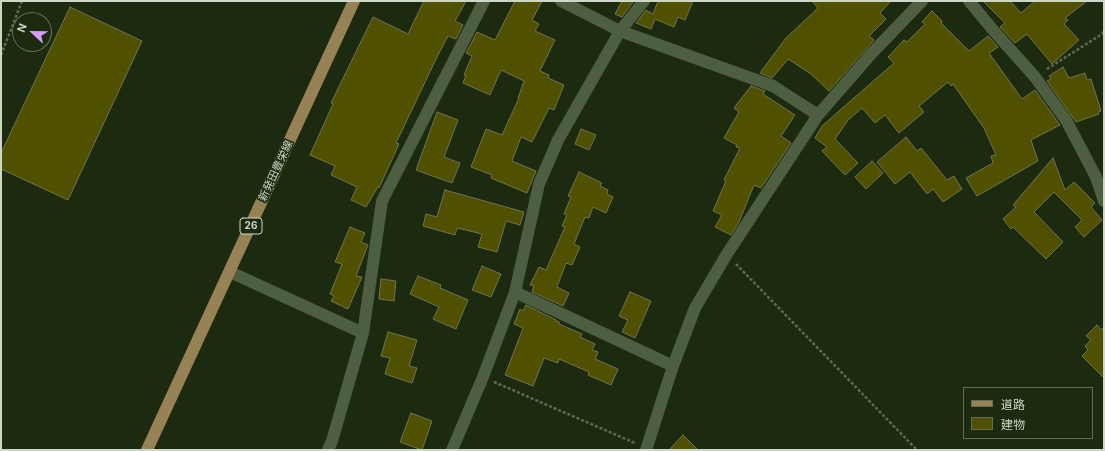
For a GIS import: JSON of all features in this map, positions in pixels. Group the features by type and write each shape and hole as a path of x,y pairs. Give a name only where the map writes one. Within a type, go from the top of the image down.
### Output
{"main road":[{"name":"新発田豊栄線","path":"147,450 354,1"}],"street":[{"path":"328,450 332,441 363,333 382,201 484,1"},
{"path":"561,1 620,30 773,86 818,115"},
{"path":"452,450 483,377 515,292 539,184 558,140 620,30 644,1"},
{"path":"646,449 673,366 695,308 727,254 818,115 871,54 922,1"},
{"path":"969,1 1035,76 1066,120 1096,177 1104,201"},
{"path":"230,272 363,333"},
{"path":"515,292 673,366"}],"path":[{"path":"1,56 22,1"},
{"path":"1035,76 1102,34 1104,31"},
{"path":"727,254 917,450"},
{"path":"483,377 646,449"}],"building":[{"path":"424,1 466,1 455,21 463,25 456,39 448,36 396,143 399,144 379,188 378,187 366,207 351,200 357,187 331,175 335,166 310,155 333,104 331,103 373,17 408,34"},
{"path":"515,1 542,1 532,20 539,24 535,31 555,40 540,71 549,75 548,78 564,85 554,110 549,108 532,142 521,137 512,161 536,171 527,193 491,178 492,175 471,167 486,129 502,135 519,98 524,81 501,70 490,95 463,83 466,75 464,75 472,56 466,53 477,32 495,40"},
{"path":"622,1 633,2 622,17 615,14"},
{"path":"658,1 693,1 685,20 678,17 674,27 655,19 651,29 636,23 646,10 653,14"},
{"path":"812,1 891,1 880,13 886,19 869,36 874,40 829,91 811,74 788,59 772,78 760,73 786,38 818,8"},
{"path":"983,1 1010,1 1021,13 1035,1 1087,1 1065,18 1068,20 1064,24 1079,40 1052,64 1027,34 1015,43 1000,27 1005,23"},
{"path":"70,7 142,41 68,200 1,169 1,153 49,52 52,52 52,45"},
{"path":"932,11 942,21 941,23 969,51 988,36 998,47 989,53 1022,99 1035,90 1060,125 1031,140 1038,161 977,196 966,178 993,163 991,156 996,155 984,128 953,84 951,86 948,82 919,106 924,112 899,133 885,115 875,123 862,108 848,120 835,139 858,163 845,175 822,151 827,147 815,138 822,126 894,63 888,57 904,40 907,42 925,24 922,22"},
{"path":"1063,67 1069,78 1085,73 1087,80 1091,79 1101,111 1098,112 1099,114 1076,122 1047,81 1051,79 1049,76"},
{"path":"751,86 765,91 763,94 795,115 781,136 791,143 761,188 754,185 739,222 731,235 715,227 722,215 713,211 726,181 724,180 740,148 736,147 737,145 724,138 739,112 734,108"},
{"path":"437,112 458,120 444,157 460,163 452,183 416,170"},
{"path":"581,129 596,135 589,150 575,144"},
{"path":"906,137 917,151 921,148 947,180 954,176 962,189 943,202 933,189 927,194 910,172 895,184 877,162"},
{"path":"1053,158 1065,190 1074,182 1095,203 1091,207 1102,220 1084,237 1075,227 1082,220 1054,192 1034,212 1063,242 1046,259 1013,227 1011,229 1003,219 1016,207 1013,205"},
{"path":"872,161 883,173 866,189 855,177"},
{"path":"579,172 602,183 600,186 608,190 607,194 613,197 606,213 593,207 589,218 585,217 574,244 580,247 572,265 566,263 557,287 569,293 563,306 532,292 534,286 530,285 539,267 546,270 565,227 562,226 567,215 564,214 571,197 568,196"},
{"path":"445,190 524,212 520,225 506,221 497,252 478,247 482,234 457,228 455,235 423,226 426,214 437,217"},
{"path":"350,227 365,233 361,242 368,245 356,276 362,277 348,309 331,301 334,296 330,294 342,264 335,262"},
{"path":"482,266 501,274 491,297 472,290"},
{"path":"418,276 441,285 440,288 468,300 456,329 433,319 439,307 410,294"},
{"path":"381,279 396,281 394,301 379,299"},
{"path":"630,292 651,301 635,338 622,332 628,320 619,316"},
{"path":"526,305 556,320 559,324 582,334 580,337 595,344 592,350 598,352 595,359 618,369 611,385 588,375 589,372 559,359 558,363 544,358 533,386 505,375 523,328 514,324 520,309 523,311"},
{"path":"1097,325 1101,330 1104,327 1104,378 1082,356 1088,350 1085,346 1091,340 1086,336"},
{"path":"388,332 417,340 409,366 417,368 412,383 385,374 390,358 381,356"},
{"path":"411,413 432,421 422,450 400,442"},
{"path":"683,435 698,450 669,450"}]}
